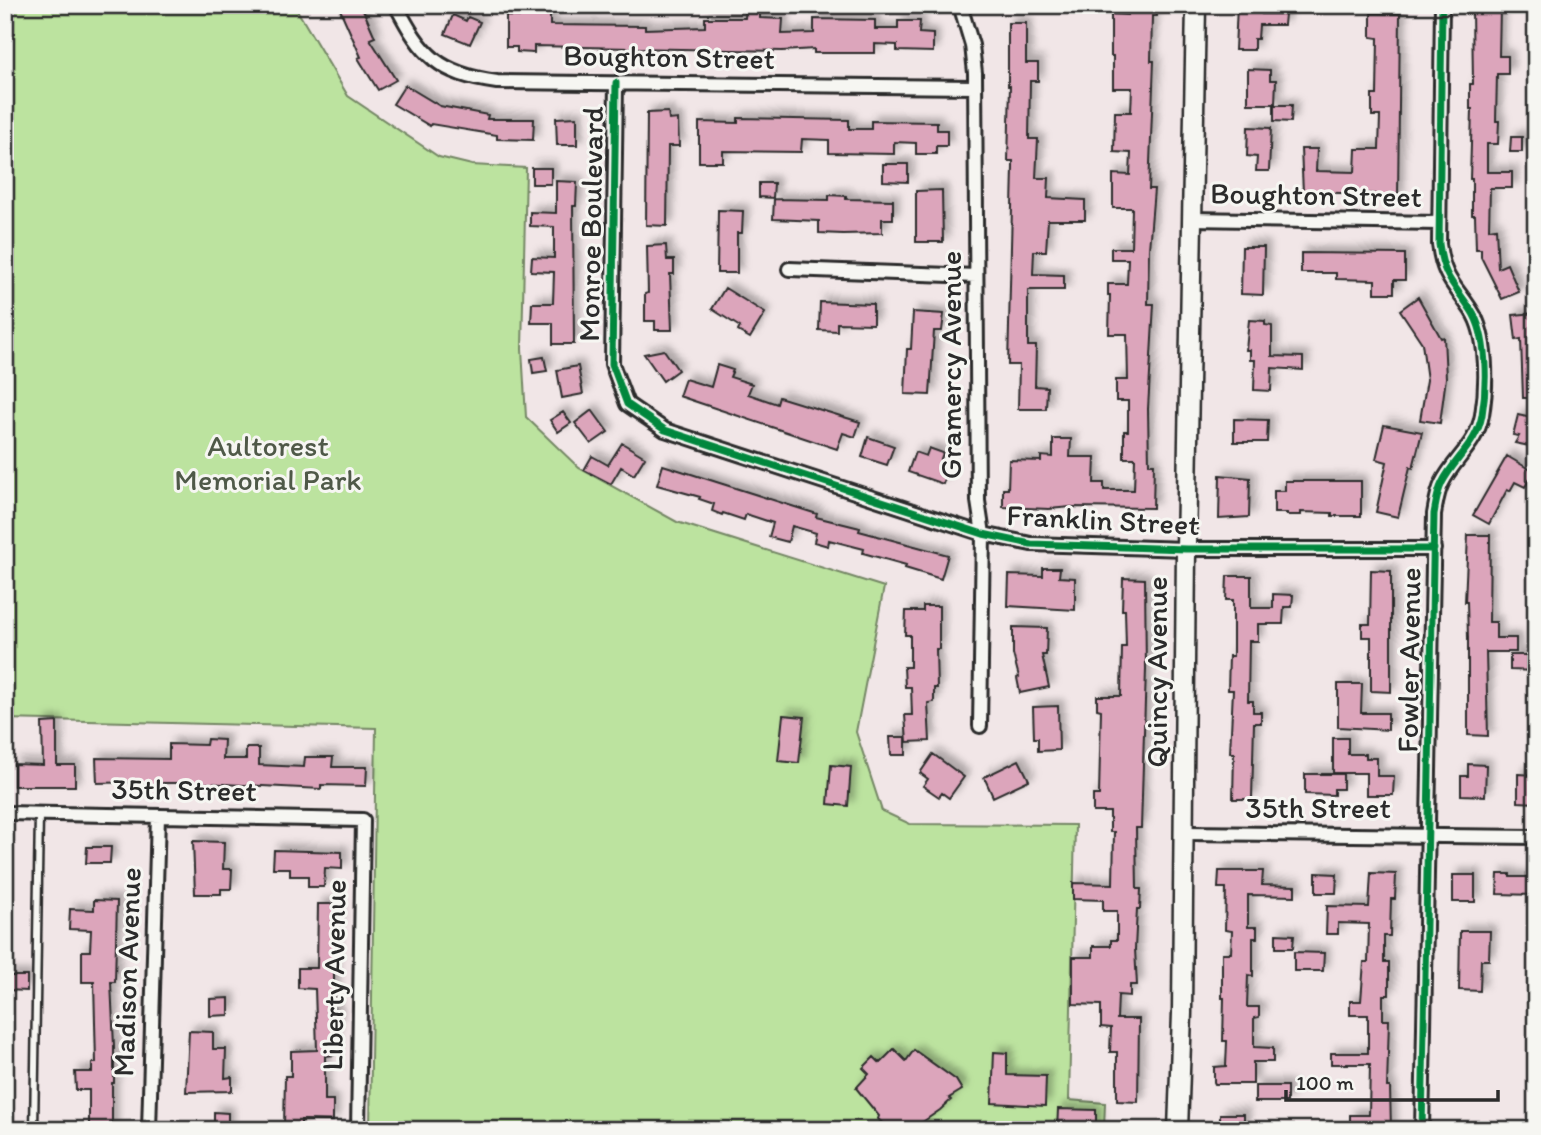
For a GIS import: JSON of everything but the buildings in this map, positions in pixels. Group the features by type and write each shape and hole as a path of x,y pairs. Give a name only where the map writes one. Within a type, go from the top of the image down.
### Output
{"street":[{"name":"Boughton Street","path":"396,5 407,27 428,55 457,73 497,82 975,87"},
{"name":"Gramercy Avenue","path":"960,5 972,45 975,87 978,501 983,534 980,726"},
{"name":"Quincy Avenue","path":"1178,1130 1196,5"},
{"name":"Fowler Avenue","path":"1422,1130 1434,514 1440,486 1472,442 1482,418 1484,400 1482,339 1472,311 1452,286 1445,271 1439,244 1442,5"},
{"name":"Monroe Boulevard","path":"616,83 612,365 627,404"},
{"name":"Boughton Street","path":"1192,219 1439,223"},
{"path":"789,269 976,276"},
{"name":"Franklin Street","path":"627,404 665,430 983,534 1031,544 1186,549 1434,548"},
{"name":"35th Street","path":"5,813 363,820"},
{"name":"Madison Avenue","path":"149,1130 158,816"},
{"name":"Liberty Avenue","path":"358,1130 363,820"},
{"name":"35th Street","path":"1184,833 1536,836"}],"lane":[{"path":"34,1130 39,814"}],"green space":[{"name":"Aultorest Memorial Park","path":"22,5 294,5 348,96 439,157 472,165 526,168 522,349 526,417 579,468 677,522 884,587 856,732 882,811 910,824 1075,825 1069,1100 1105,1103 1104,1130 370,1130 376,728 5,719 5,19"}],"cycle path":[{"path":"1422,1130 1434,514 1442,483 1479,425 1484,403 1485,376 1483,347 1477,320 1446,273 1439,244 1442,5"},
{"path":"616,83 612,364 627,404 665,430 983,534 1031,544 1186,549 1434,549"}]}
